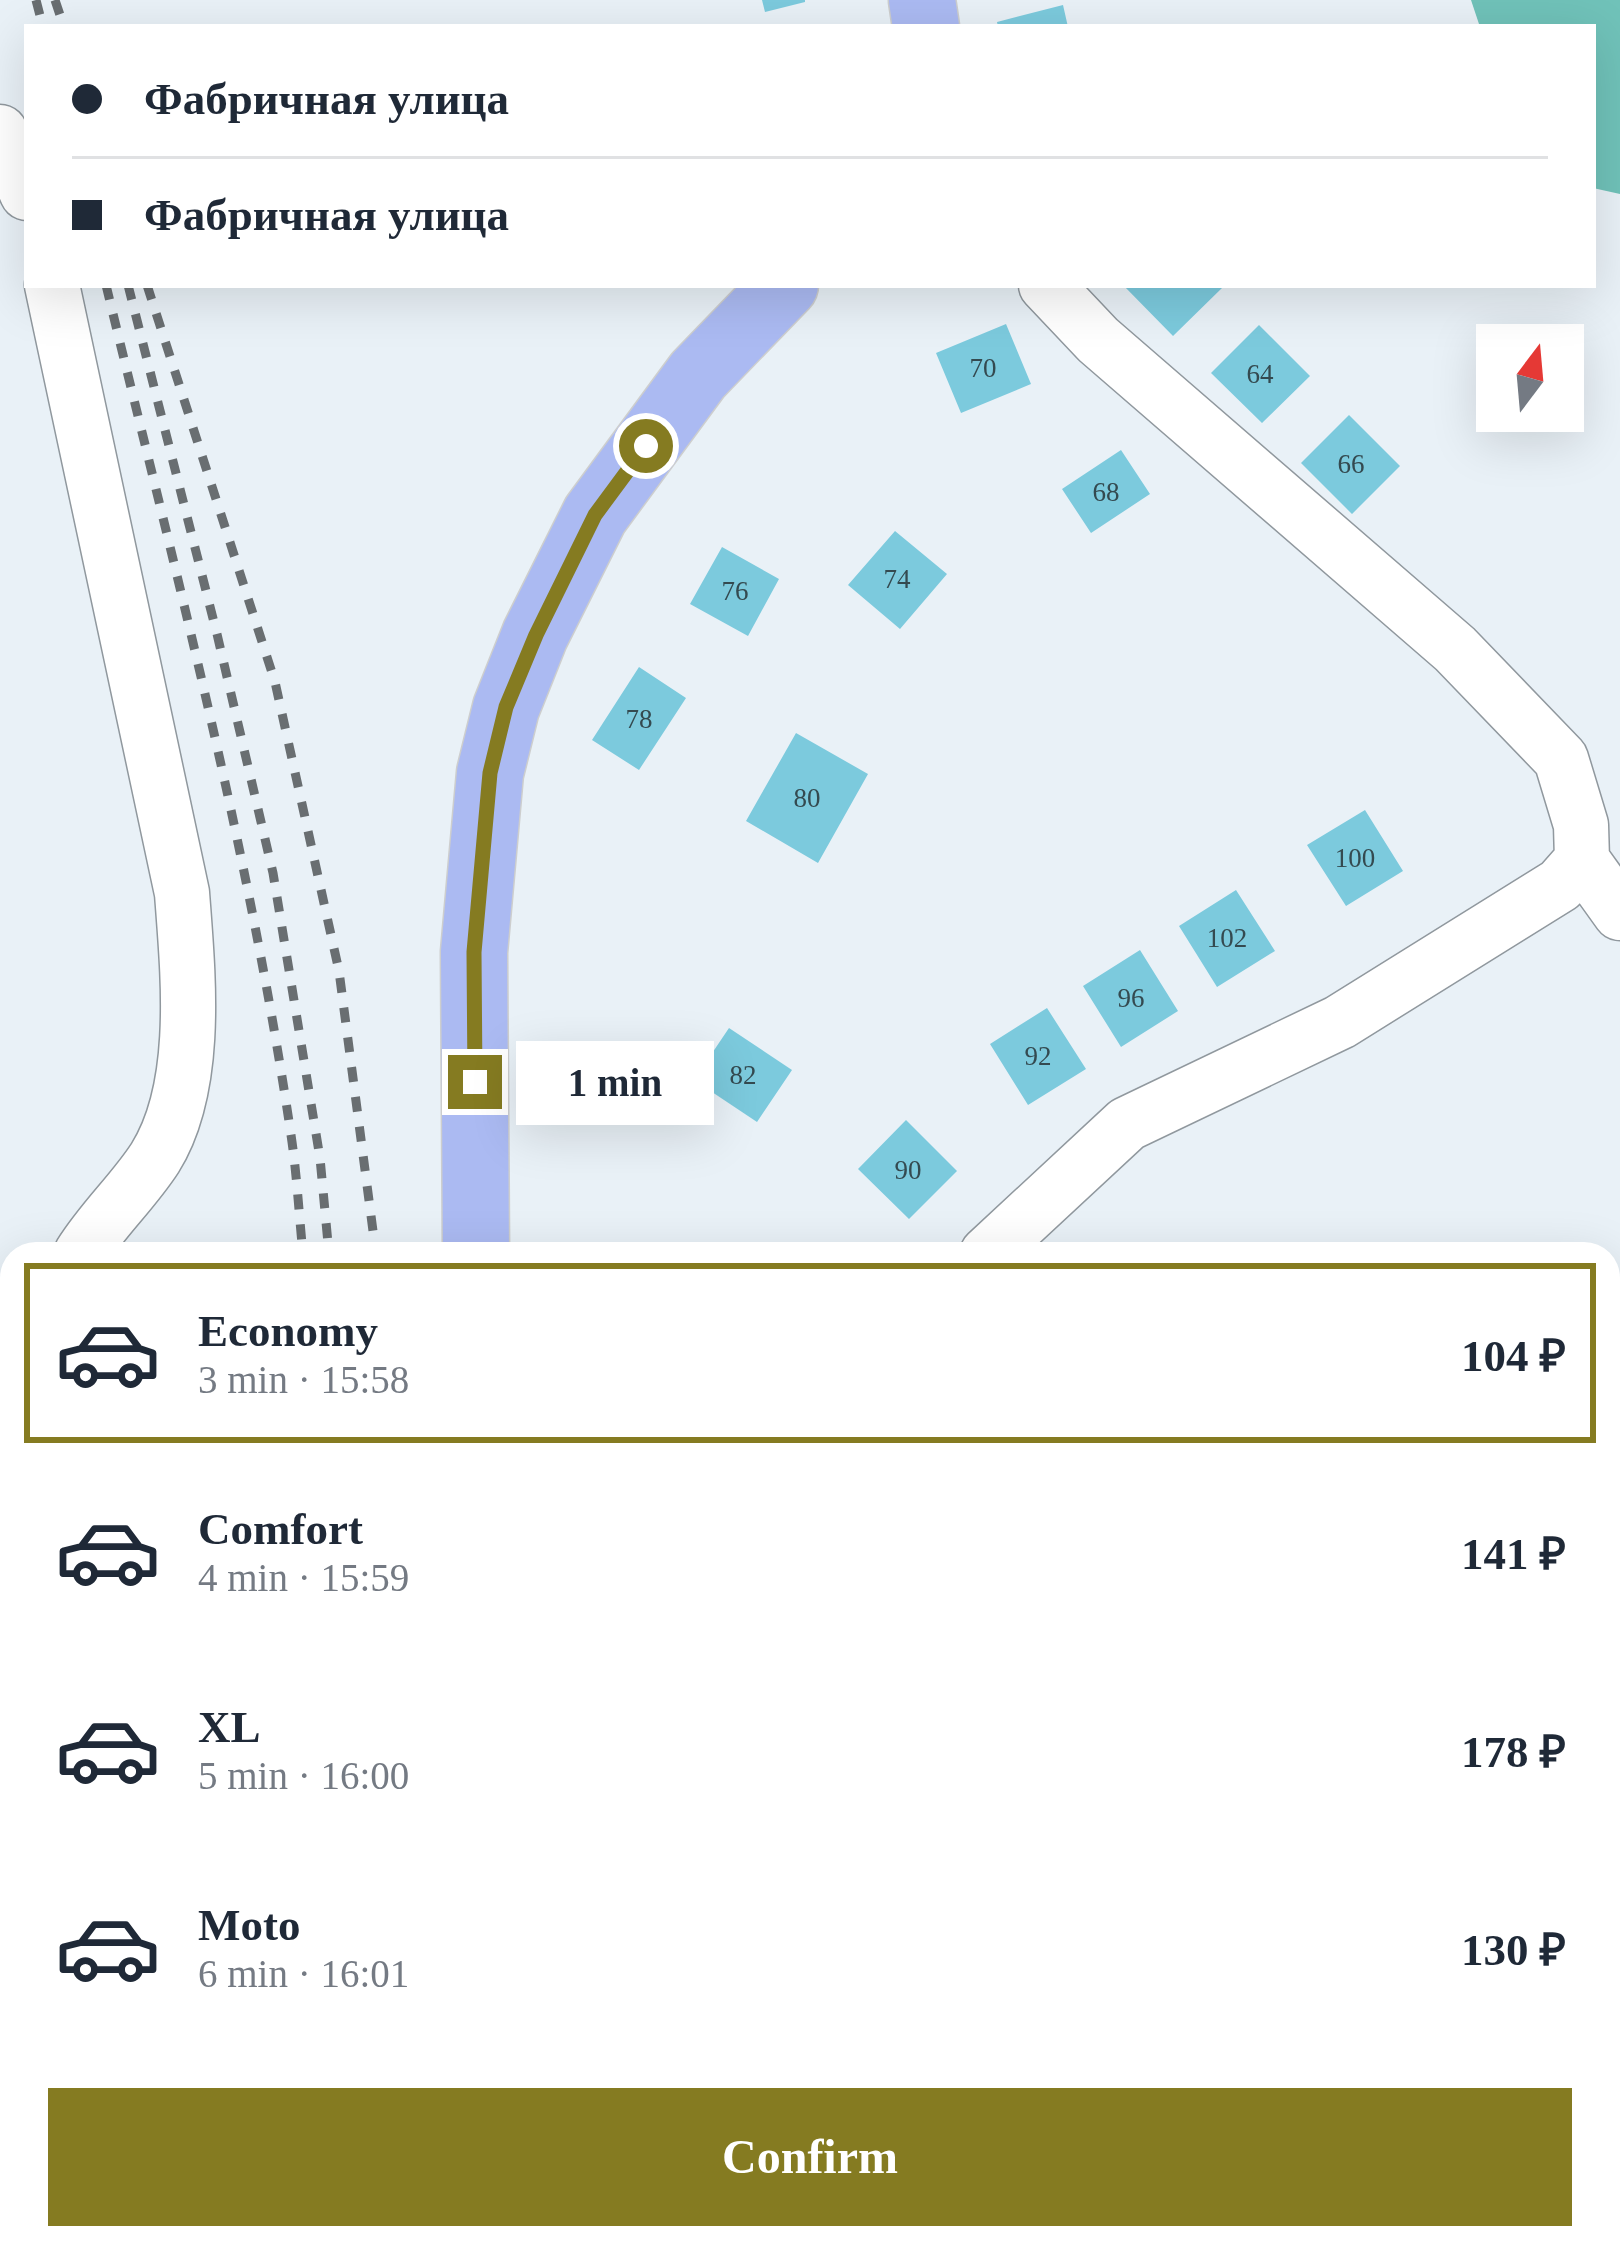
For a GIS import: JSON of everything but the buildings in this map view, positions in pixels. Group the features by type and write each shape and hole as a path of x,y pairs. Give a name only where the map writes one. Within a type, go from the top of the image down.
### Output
{"main road":[{"path":"476,1242 474,952 490,773 506,707 595,515 698,375 782,288"}],"street":[{"path":"0,132 24,186"},
{"path":"53,288 182,892 189,993 182,1092 157,1155 90,1242"},
{"path":"1049,288 1098,340 1455,649 1562,759 1581,825 1582,860 1620,914"},
{"path":"1000,1242 1127,1124 1340,1022 1560,885 1582,860"}],"shaded area":[{"path":"1471,0 1620,0 1620,194 1596,189 1596,24 1479,24"}],"railway":[{"path":"36,0 42,24"},
{"path":"55,0 63,24"},
{"path":"107,288 254,921 291,1135 302,1242"},
{"path":"129,288 273,873 320,1158 328,1242"},
{"path":"148,288 275,682 339,971 374,1242"}],"route":[{"path":"475,1082 474,952 490,773 506,707 595,515 646,446"}]}
